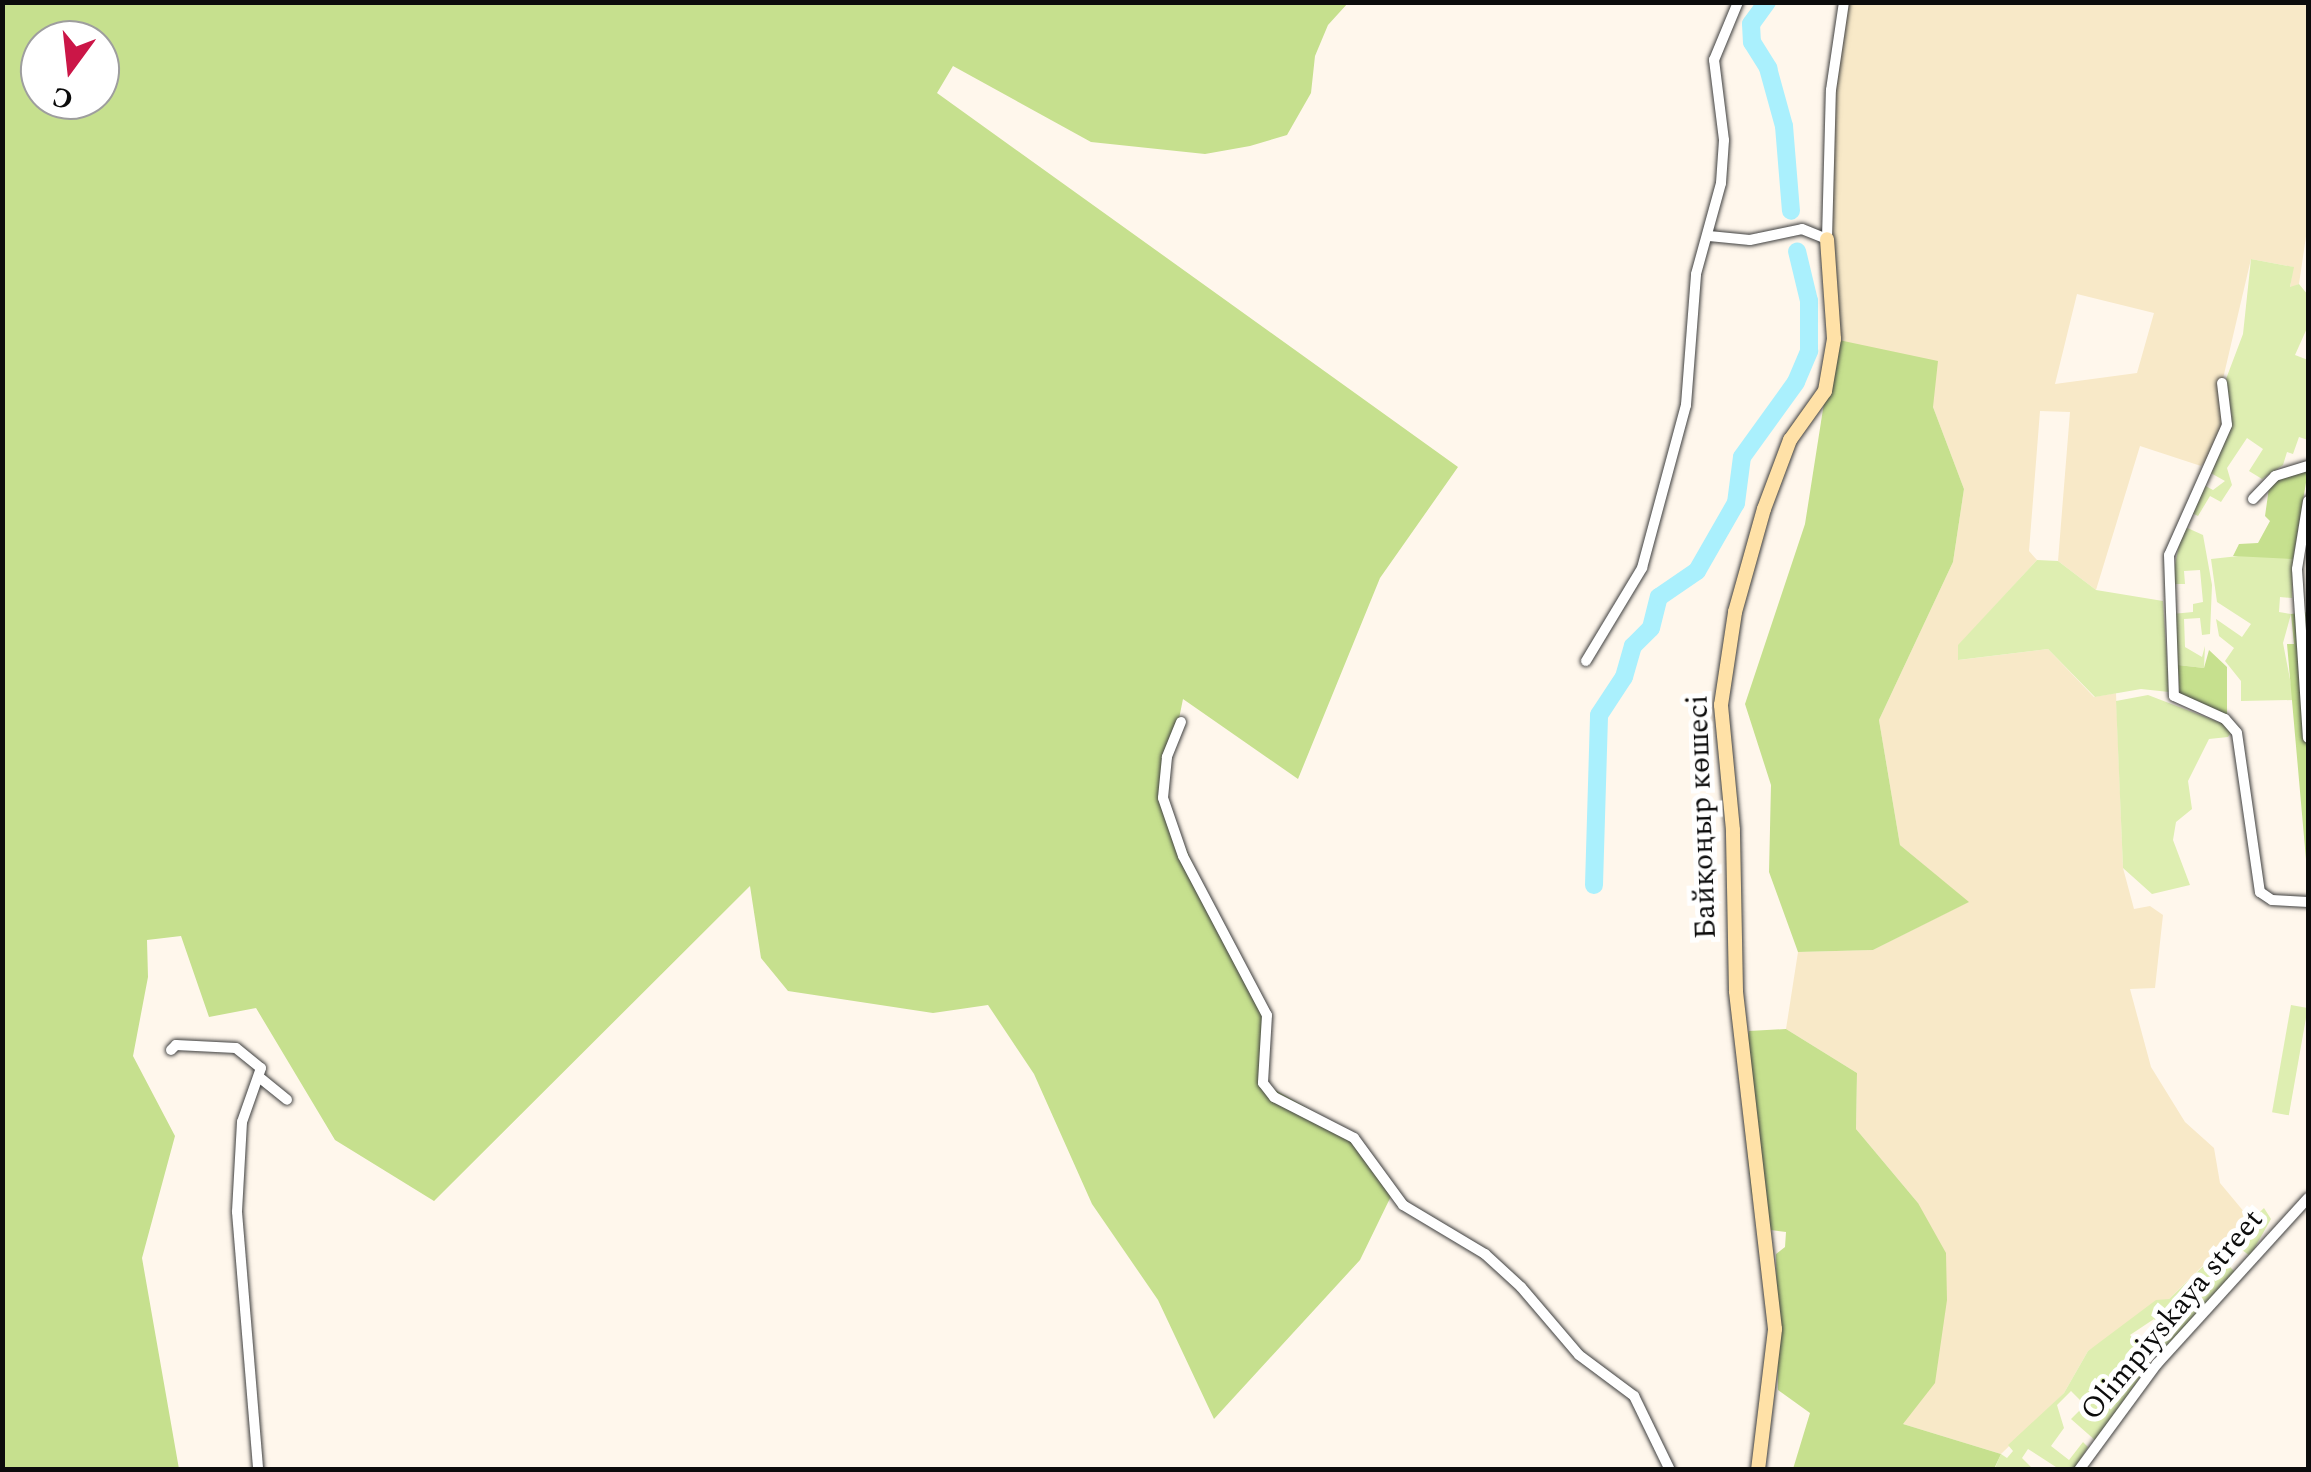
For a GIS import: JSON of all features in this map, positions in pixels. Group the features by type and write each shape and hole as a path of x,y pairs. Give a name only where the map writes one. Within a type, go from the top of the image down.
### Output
{"street":[{"path":"1586,662 1648,550 1686,405 1696,274 1708,236 1724,140 1714,60 1738,2"},
{"name":"Байқоңыр көшесі","path":"1758,1470 1776,1329 1736,991 1732,830 1721,705 1735,612 1764,509 1790,440 1825,391 1834,339 1828,239 1831,90 1844,2"},
{"path":"1708,236 1750,240 1802,229 1828,239"},
{"path":"2222,383 2227,425 2169,555 2174,696 2234,728 2260,892 2272,900 2308,902"},
{"path":"2253,498 2274,476 2308,466"},
{"path":"2308,501 2298,569 2308,738"},
{"path":"1181,722 1166,757 1163,798 1184,856 1267,1015 1263,1083 1274,1097 1354,1138 1403,1204 1485,1254 1521,1287 1579,1356 1634,1396 1670,1470"},
{"path":"171,1050 176,1045 236,1048 261,1068 242,1122 238,1212 258,1470"},
{"path":"259,1077 287,1100"},
{"name":"Olimpiyskaya street","path":"2079,1470 2157,1364 2308,1198"}],"shaded area":[{"path":"1844,3 2308,3 2308,223 2299,284 2290,288 2293,267 2251,259 2222,383 2228,406 2218,448 2201,466 2140,446 2096,590 2058,561 2070,412 2040,411 2029,551 2037,560 1958,646 1959,660 2048,649 2094,697 2116,693 2123,868 2134,909 2150,906 2163,915 2155,988 2130,989 2151,1067 2185,1122 2214,1148 2220,1183 2250,1219 2169,1299 2088,1351 2064,1393 2001,1454 1903,1424 1918,1203 1856,1129 1857,1073 1786,1029 1798,952 1873,950 1968,902 1900,845 1879,720 1953,562 1964,489 1933,407 1834,339 1827,239 1831,90","holes":["2077,294 2154,313 2137,373 2055,384"]}],"green space":[{"path":"3,3 1348,3 1328,25 1315,56 1311,93 1287,135 1250,146 1205,154 1091,142 953,66 937,93 1458,467 1380,578 1298,779 1183,699 1163,798 1269,1032 1263,1083 1337,1125 1394,1190 1360,1260 1214,1419 1158,1300 1092,1204 1034,1074 988,1005 933,1013 788,991 761,958 750,886 434,1201 335,1140 256,1008 209,1017 181,936 147,940 148,977 133,1056 175,1136 142,1258 179,1469 3,1470"},
{"path":"2251,259 2294,267 2290,287 2299,284 2308,295 2308,326 2295,355 2308,360 2308,440 2299,437 2293,454 2287,452 2283,465 2262,479 2249,471 2263,449 2247,438 2227,468 2232,485 2221,502 2210,496 2198,516 2190,512 2202,484 2213,490 2225,481 2209,472 2232,418 2226,379 2243,334"},
{"path":"1834,339 1938,361 1933,407 1964,489 1953,562 1879,720 1900,845 1969,902 1873,950 1798,952 1769,872 1771,785 1745,704 1805,524"},
{"path":"2308,471 2293,559 2233,556 2239,544 2258,543 2270,521 2265,516 2270,481"},
{"path":"2183,526 2203,535 2212,585 2210,634 2202,635 2200,618 2184,619 2185,647 2202,657 2205,646 2204,668 2178,665 2172,614 2193,612 2193,604 2203,602 2200,570 2184,571 2185,584 2171,584"},
{"path":"2266,553 2293,559 2292,598 2280,597 2279,612 2291,614 2283,643 2294,700 2241,701 2241,681 2225,661 2234,648 2219,636 2216,619 2242,637 2251,624 2217,602 2211,559"},
{"path":"2037,560 2058,561 2096,590 2163,601 2169,692 2141,689 2095,697 2048,649 1958,660 1958,645"},
{"path":"2308,612 2308,882 2287,644 2294,644 2291,614"},
{"path":"2209,650 2227,667 2227,717 2180,699 2178,665 2204,668"},
{"path":"2148,695 2234,728 2228,737 2209,739 2188,781 2192,809 2176,822 2173,840 2190,885 2152,894 2123,868 2116,701"},
{"path":"2291,1005 2308,1008 2289,1115 2272,1112"},
{"path":"1786,1029 1857,1073 1856,1129 1918,1203 1946,1253 1947,1300 1935,1383 1903,1424 2001,1454 1994,1469 1793,1469 1810,1413 1778,1390 1776,1254 1785,1247 1786,1232 1771,1230 1765,1201 1752,1196 1741,1093 1749,1031"},
{"path":"2264,1208 2271,1219 2250,1256 2233,1243 2219,1256 2236,1273 2164,1350 2150,1335 2160,1327 2154,1319 2130,1335 2152,1360 2096,1441 2071,1419 2085,1405 2071,1391 2057,1405 2064,1428 2051,1446 2069,1460 2083,1442 2088,1447 2074,1469 2059,1469 2028,1449 2022,1458 2033,1469 1994,1470 2001,1454 2007,1458 2013,1451 2008,1445 2064,1393 2088,1351 2156,1300 2169,1299"}],"waterway":[{"path":"1767,2 1751,24 1752,42 1768,68 1784,126 1791,211"},
{"path":"1594,885 1599,715 1624,677 1633,646 1651,628 1659,597 1697,571 1736,503 1742,457 1796,382 1809,351 1809,301 1797,251"}]}
